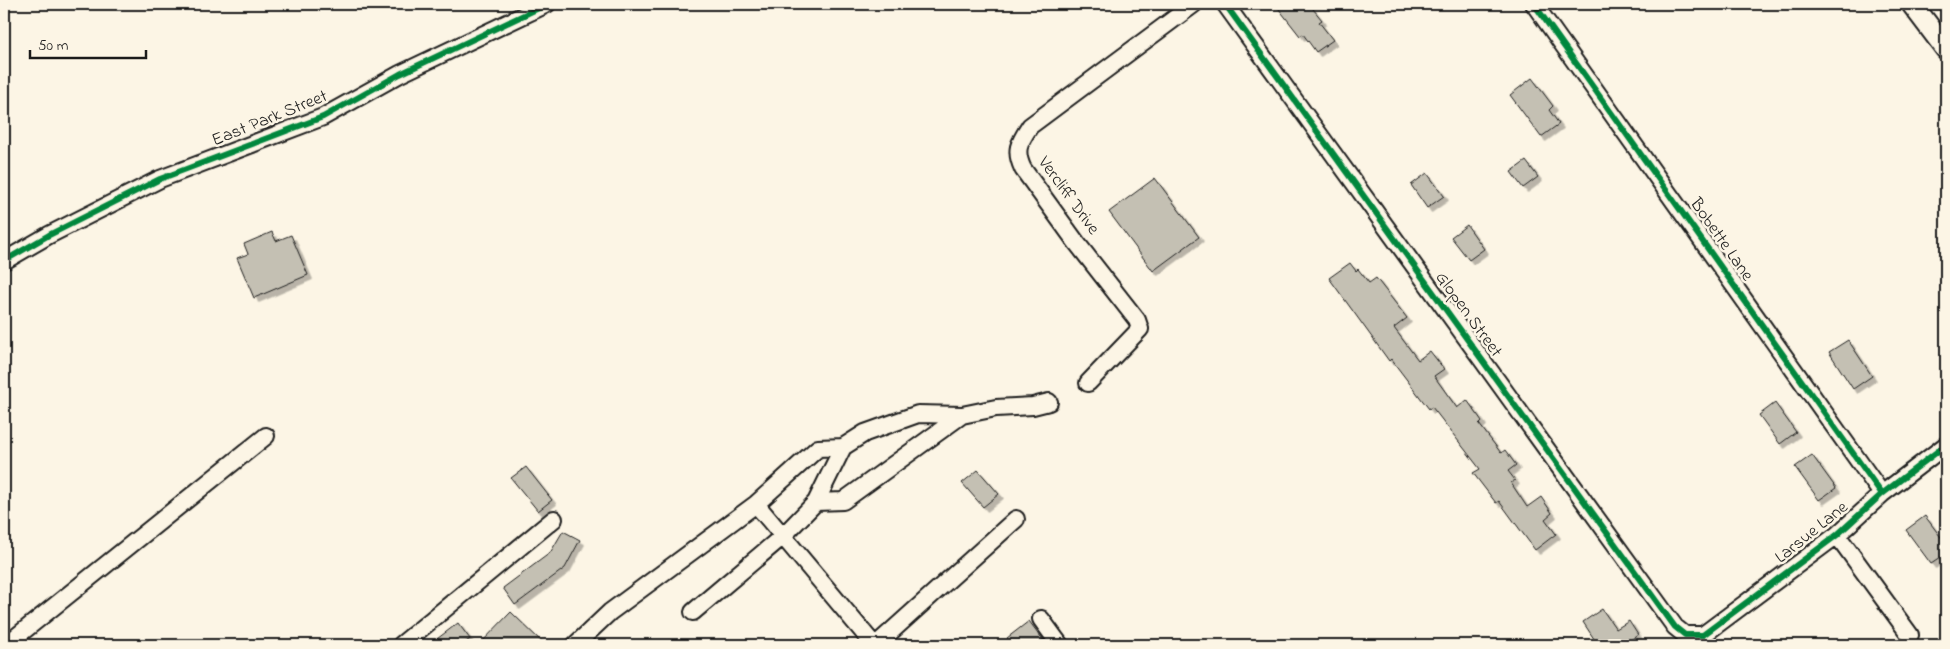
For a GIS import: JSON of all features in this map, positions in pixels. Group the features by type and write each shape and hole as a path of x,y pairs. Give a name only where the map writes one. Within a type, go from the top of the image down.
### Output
{"street":[{"name":"East Park Street","path":"4,261 49,235 160,179 322,117 400,74 547,4"},
{"name":"Vercliff Drive","path":"1088,383 1140,328 1137,320 1076,242 1023,169 1017,157 1020,140 1030,126 1194,4"},
{"name":"Glopen Street","path":"1224,4 1675,627 1685,636 1693,636"},
{"name":"Bobette Lane","path":"1534,4 1882,494"},
{"path":"1912,4 1946,49"},
{"path":"575,645 610,612 756,504 818,448 843,447 865,433 918,414 962,415 996,408 1033,406 1049,402"},
{"path":"816,502 843,501 962,415"},
{"path":"6,645 266,436"},
{"name":"Larsue Lane","path":"1693,636 1703,635 1837,535 1882,494 1946,445"},
{"path":"693,612 783,536 816,502 843,447"},
{"path":"756,504 875,645 1016,519"},
{"path":"401,645 554,519"},
{"path":"1837,535 1910,635"},
{"path":"1040,619 1060,645"}],"building":[{"path":"1275,4 1309,4 1322,20 1319,22 1333,40 1316,52 1303,34 1300,36"},
{"path":"1532,78 1553,106 1549,110 1559,124 1541,137 1510,95"},
{"path":"1526,161 1538,177 1523,188 1511,172"},
{"path":"1427,173 1444,196 1427,208 1411,185"},
{"path":"1155,178 1199,237 1153,271 1109,212"},
{"path":"1467,225 1484,249 1469,260 1451,237"},
{"path":"272,232 276,241 291,235 308,275 254,298 237,258 248,254 244,244"},
{"path":"1350,263 1356,271 1358,269 1369,283 1376,278 1407,318 1394,328 1418,360 1430,351 1444,369 1434,376 1457,408 1467,400 1482,421 1479,424 1501,453 1505,450 1516,465 1508,471 1515,480 1511,483 1527,507 1541,497 1552,513 1545,519 1556,534 1535,550 1499,501 1496,503 1473,473 1480,469 1432,407 1429,409 1391,359 1389,361 1329,278"},
{"path":"1848,340 1872,376 1853,389 1829,352"},
{"path":"1775,403 1796,432 1780,444 1759,415"},
{"path":"1812,455 1836,488 1819,500 1795,467"},
{"path":"526,467 552,500 538,511 511,478"},
{"path":"978,470 999,494 983,507 962,483"},
{"path":"1925,516 1946,544 1946,554 1931,564 1906,530"},
{"path":"563,531 580,540 565,568 515,605 503,588 550,553"},
{"path":"1602,609 1616,629 1629,621 1638,635 1623,645 1598,645 1583,622"},
{"path":"511,612 545,645 479,645"},
{"path":"1029,621 1047,645 1013,645 1007,638"},
{"path":"458,623 470,639 462,645 429,645"}],"cycle path":[{"path":"4,261 49,235 160,179 323,117 400,74 547,4"},
{"path":"1225,4 1675,627 1685,635 1703,635 1837,535 1882,494 1946,445"},
{"path":"1534,4 1882,494"}]}
